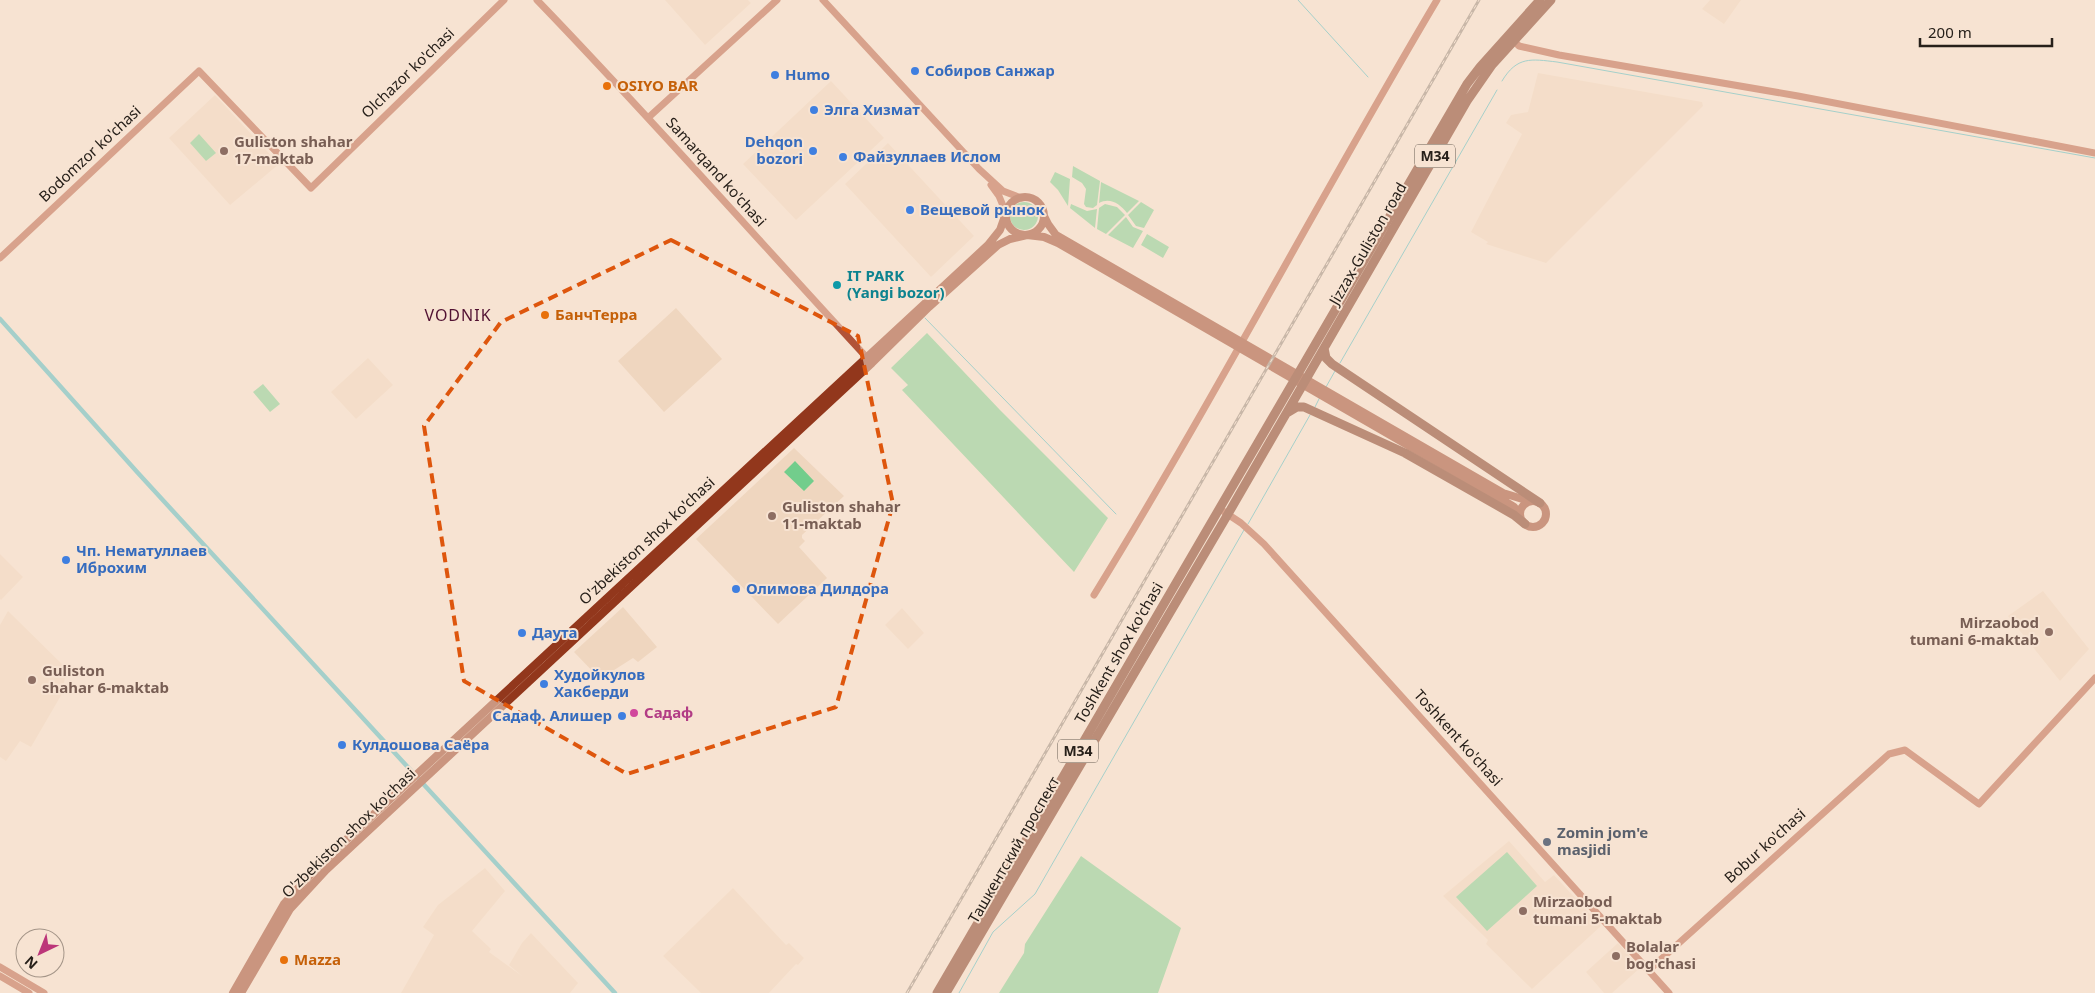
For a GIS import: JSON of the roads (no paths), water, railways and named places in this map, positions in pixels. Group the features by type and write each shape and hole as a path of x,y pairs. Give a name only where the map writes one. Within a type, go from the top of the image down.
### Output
{"highway":[{"name":"Jizzax-Guliston road","path":"1331,326 1467,84 1540,0"},
{"name":"Jizzax-Guliston road","path":"1331,326 1467,102 1489,70 1551,0"},
{"name":"M34","path":"1228,514 1324,348 1331,326"},
{"name":"Toshkent shox ko'chasi","path":"937,993 1220,509 1331,326"},
{"path":"1324,348 1326,358 1332,364 1540,502"},
{"path":"1287,413 1297,407 1317,412 1405,453 1523,520"},
{"name":"Ташкентский проспект","path":"946,993 1228,514"}],"main road":[{"path":"927,305 993,240 1000,230 1010,205 1021,198 1034,200 1039,205 1048,224 1056,235 1511,505 1523,520 1537,527 1545,521 1546,511 1540,502 1530,502 1503,493 1340,402"},
{"path":"1006,214 1011,229 1017,233 1027,235 1040,228 1043,214"},
{"path":"927,305 998,245 1010,238 1036,235 1051,240 1201,321"},
{"name":"O'zbekiston shox ko'chasi","path":"241,993 290,909 326,870 424,773 927,305"},
{"path":"1523,520 1523,506 1530,502"},
{"name":"O'zbekiston shox ko'chasi","path":"233,993 290,896 320,864 414,783"}],"street":[{"name":"Olchazor ko'chasi","path":"200,71 311,188 504,0"},
{"name":"Samarqand ko'chasi","path":"537,0 649,117 768,251 870,360"},
{"path":"649,117 777,0"},
{"path":"823,0 979,169 1004,192 1021,198"},
{"path":"1094,595 1158,492 1267,296 1436,0"},
{"path":"1514,41 1519,46 1560,55 1798,96 2095,153"},
{"name":"Bodomzor ko'chasi","path":"0,258 200,71"},
{"path":"979,169 999,196 1006,214"},
{"name":"Toshkent ko'chasi","path":"1220,509 1249,529 1669,993"},
{"name":"Bobur ko'chasi","path":"1649,970 1889,754 1905,750 1979,804 2095,678"},
{"path":"0,967 44,993"},
{"path":"0,976 28,993"}],"waterway":[{"path":"1298,0 1368,77"},
{"path":"1502,81 1513,67 1519,63 1532,60 1557,62 2095,158"},
{"path":"1340,363 1497,90"},
{"path":"925,318 1116,514"},
{"path":"0,319 138,473 615,993"},
{"path":"1326,387 1335,371"},
{"path":"1315,407 1320,397"},
{"path":"1248,524 1310,415"},
{"path":"959,993 993,932 1035,894 1244,530"}],"railway":[{"path":"907,993 1479,0"}],"place":[{"name":"Собиров Санжар","path":"915,71"},
{"name":"Humo","path":"775,75"},
{"name":"OSIYO BAR","path":"607,86"},
{"name":"Элга Хизмат","path":"814,110"},
{"name":"Guliston shahar 17-maktab","path":"224,151"},
{"name":"Dehqon bozori","path":"813,151"},
{"name":"Файзуллаев Ислом","path":"843,157"},
{"name":"Вещевой рынок","path":"910,210"},
{"name":"IT PARK (Yangi bozor)","path":"837,285"},
{"name":"БанчТерра","path":"545,315"},
{"name":"Guliston shahar 11-maktab","path":"772,516"},
{"name":"Чп. Нематуллаев Иброхим","path":"66,560"},
{"name":"Олимова Дилдора","path":"736,589"},
{"name":"Mirzaobod tumani 6-maktab","path":"2049,632"},
{"name":"Даута","path":"522,633"},
{"name":"Guliston shahar 6-maktab","path":"32,680"},
{"name":"Худойкулов Хакберди","path":"544,684"},
{"name":"Садаф","path":"634,713"},
{"name":"Садаф. Алишер","path":"622,716"},
{"name":"Кулдошова Саёра","path":"342,745"},
{"name":"Zomin jom'e masjidi","path":"1547,842"},
{"name":"Mirzaobod tumani 5-maktab","path":"1523,911"},
{"name":"Bolalar bog'chasi","path":"1616,956"},
{"name":"Mazza","path":"284,960"}],"district":[{"name":"VODNIK","path":"458,315"}]}
